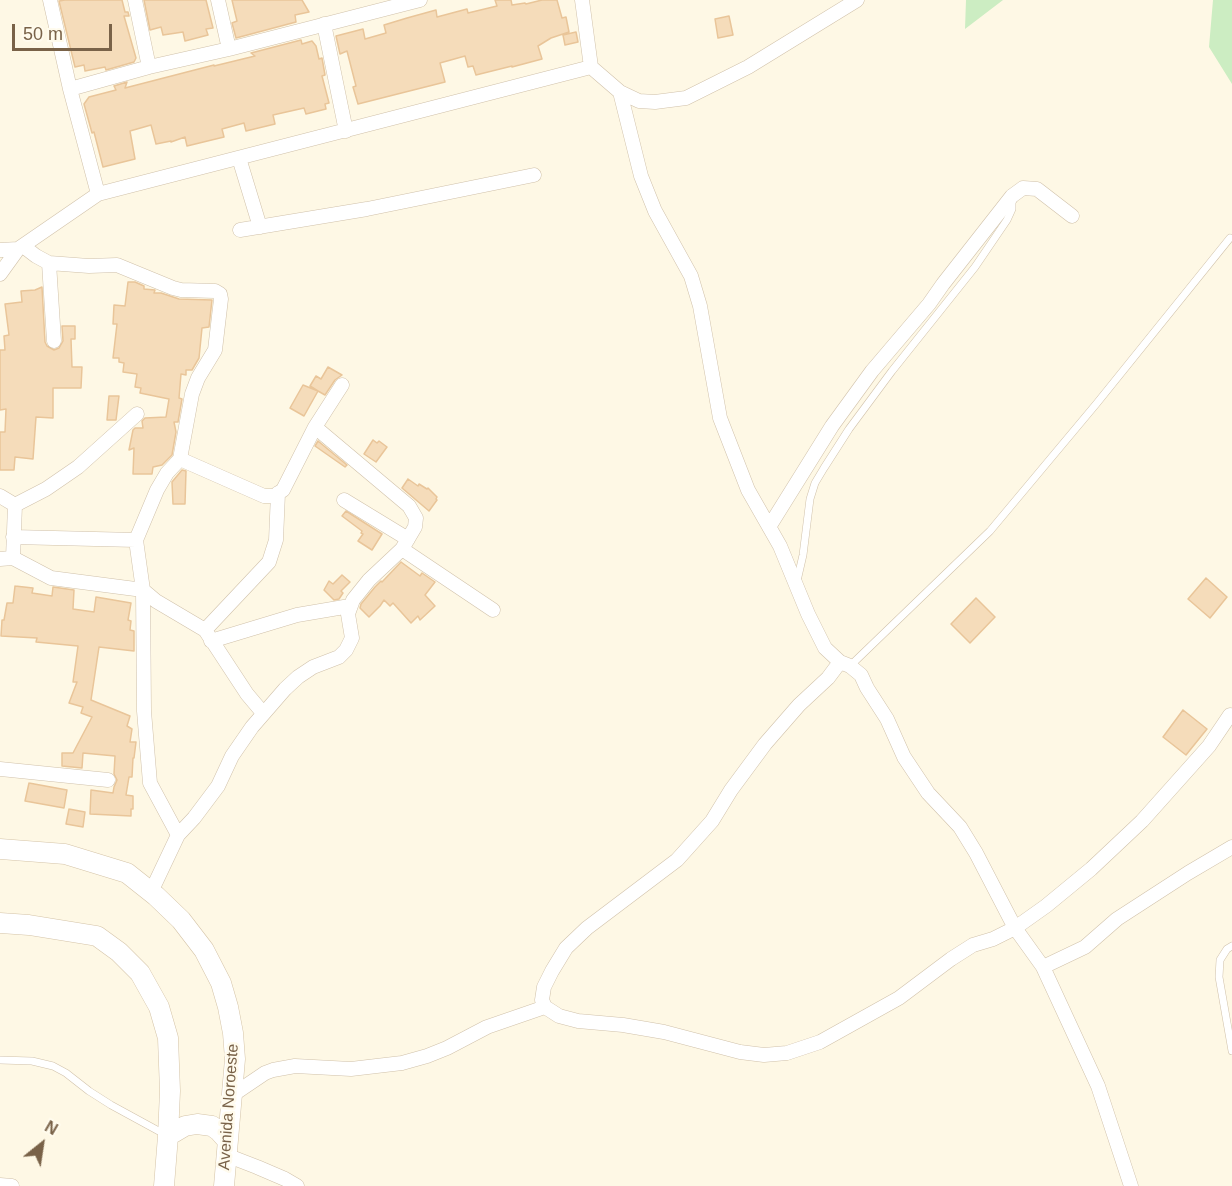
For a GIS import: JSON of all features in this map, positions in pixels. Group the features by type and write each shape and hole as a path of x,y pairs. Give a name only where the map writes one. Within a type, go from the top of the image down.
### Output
{"street":[{"path":"50,0 70,89 98,194"},
{"path":"135,0 149,67"},
{"path":"218,0 229,49"},
{"path":"70,89 149,67 420,0"},
{"path":"582,0 591,68 620,92 639,101 655,102 686,98 748,67 856,0"},
{"path":"324,24 346,131"},
{"path":"0,274 21,248 98,194 591,68"},
{"path":"620,92 645,185 655,211 692,276 700,306 720,418 748,490 780,546 808,614 825,648 861,675 887,719 904,757 928,794 960,827 1015,928 1043,967 1098,1086 1131,1186"},
{"path":"239,158 260,227"},
{"path":"240,230 367,209 534,175"},
{"path":"769,527 832,426 872,371 929,304 1012,196 1023,188 1037,189 1072,216"},
{"path":"0,250 21,248 49,263 89,266 117,265 173,288 215,291 220,294 215,350 198,378 192,394 180,459 167,473 157,490 136,540 143,590 144,711 150,783 178,835"},
{"path":"49,263 54,341"},
{"path":"180,459 264,496 274,496 283,490 315,427 342,385"},
{"path":"15,505 46,489 78,467 137,414"},
{"path":"151,892 178,835 218,786 232,756 263,713 298,677 313,667 339,657 346,651 352,638 348,614 353,600 369,580 405,544 415,527 416,518 409,506 315,427"},
{"path":"208,635 268,562 276,540 278,493"},
{"path":"0,496 15,505"},
{"path":"344,500 493,610"},
{"path":"15,505 14,537 6,558 51,578 143,590 156,602 208,635 247,694 263,713"},
{"path":"14,537 136,540"},
{"path":"208,635 350,606"},
{"path":"845,664 799,705 765,744 731,790 712,821 677,860 587,928 566,948 544,987 542,1000 545,1007 559,1016 578,1021 664,1032 740,1053 764,1055 787,1053 820,1042 899,998 973,945 993,939 1015,928 1046,906 1091,869 1142,821 1209,746 1230,715"},
{"path":"0,769 108,780"},
{"path":"1043,967 1085,947 1117,919 1232,847"},
{"name":"Avenida Noroeste","path":"0,849 65,854 127,873 181,920 204,950 222,983 233,1033 235,1059 224,1186"},
{"path":"0,923 97,936 119,952 140,973 159,1007 168,1038 170,1091 164,1186"},
{"path":"231,1096 273,1070 295,1066 351,1069 427,1056 487,1027 545,1007"},
{"path":"168,1136 185,1126 197,1124 212,1126 226,1148 257,1167 297,1186"},
{"path":"0,1185 12,1186"}],"lane":[{"path":"796,583 815,483 849,429 975,267 1007,220 1012,209 1012,196"},
{"path":"845,664 990,531 1230,238"},
{"path":"1232,946 1227,949 1220,960 1219,978 1232,1051"},
{"path":"0,1060 32,1061 53,1066 66,1072 111,1105 168,1136"}],"green space":[{"path":"966,0 1003,0 965,29"},
{"path":"1213,0 1232,0 1232,84 1209,47"}],"building":[{"path":"122,0 125,12 128,12 129,16 124,16 136,58 134,62 106,70 105,67 85,71 84,65 75,67 59,1"},
{"path":"144,0 206,0 213,28 206,29 208,35 185,41 183,32 163,35 161,27 150,30"},
{"path":"232,0 302,0 309,12 295,15 296,22 236,38 232,23 237,21"},
{"path":"495,0 511,0 512,5 557,0 562,18 566,17 569,32 551,38 538,46 542,59 476,75 473,66 468,67 465,56 440,63 445,82 358,104 347,51 340,54 336,36 363,29 365,39 386,33 384,25 407,18 436,10 437,17 467,9 468,13 497,6"},
{"path":"729,16 733,35 718,38 715,19"},
{"path":"576,32 578,42 565,45 563,35"},
{"path":"301,40 302,44 312,41 316,46 319,59 322,58 325,75 322,76 329,103 325,104 326,109 306,114 304,108 273,115 275,124 246,131 244,123 222,129 224,137 187,146 185,137 156,144 151,125 130,131 135,159 103,167 84,104 89,97 116,90 114,86 127,82 125,88 255,56 251,53"},
{"path":"128,282 135,282 144,286 144,289 155,290 154,293 179,299 212,300 209,327 202,328 199,358 192,370 186,370 186,375 181,374 179,398 182,399 178,422 174,422 176,432 172,455 162,465 153,467 152,474 133,474 134,448 129,450 133,430 143,428 142,421 145,418 166,417 169,399 140,393 141,388 135,387 137,374 123,372 124,363 119,362 119,358 113,358 117,324 113,324 114,305 125,306"},
{"path":"42,287 45,342 54,350 59,348 63,341 62,326 75,326 75,339 71,339 72,367 82,367 81,388 53,388 53,418 36,417 33,459 15,457 14,470 0,470 0,432 5,432 6,409 0,410 0,350 5,350 4,336 9,335 5,304 22,302 21,291"},
{"path":"328,367 342,375 335,380 325,395 310,386 316,376 321,379"},
{"path":"303,385 318,391 304,416 290,408"},
{"path":"109,396 119,396 116,420 107,420"},
{"path":"373,440 387,447 376,462 364,454"},
{"path":"318,441 347,465 345,467 315,446"},
{"path":"182,470 186,471 185,504 173,504 172,482"},
{"path":"408,479 418,486 419,484 428,488 437,497 429,511 402,488"},
{"path":"346,511 382,534 372,550 358,541 363,534 362,531 342,516"},
{"path":"401,562 420,576 422,573 435,582 425,595 435,606 420,620 418,616 411,623 393,603 390,606 384,600 369,617 360,608 361,604"},
{"path":"342,575 350,582 341,591 343,593 339,599 334,600 324,590 329,581 333,584"},
{"path":"1206,578 1227,597 1210,618 1188,599"},
{"path":"15,586 33,588 32,593 52,596 53,587 74,590 73,609 94,612 96,597 131,603 128,620 131,621 130,630 134,631 134,651 99,647 91,700 130,716 127,726 132,729 130,742 136,742 132,777 129,777 126,795 133,796 131,816 90,814 91,790 113,793 117,780 114,774 115,756 83,753 82,768 62,766 62,753 73,753 92,717 81,713 83,707 69,703 77,682 73,682 78,646 36,642 37,638 1,636 2,620 4,620 7,603 13,603"},
{"path":"976,598 995,617 970,643 951,624"},
{"path":"1183,710 1207,729 1186,755 1163,737"},
{"path":"29,783 67,790 64,808 25,801"},
{"path":"69,809 85,812 83,827 66,824"}]}
